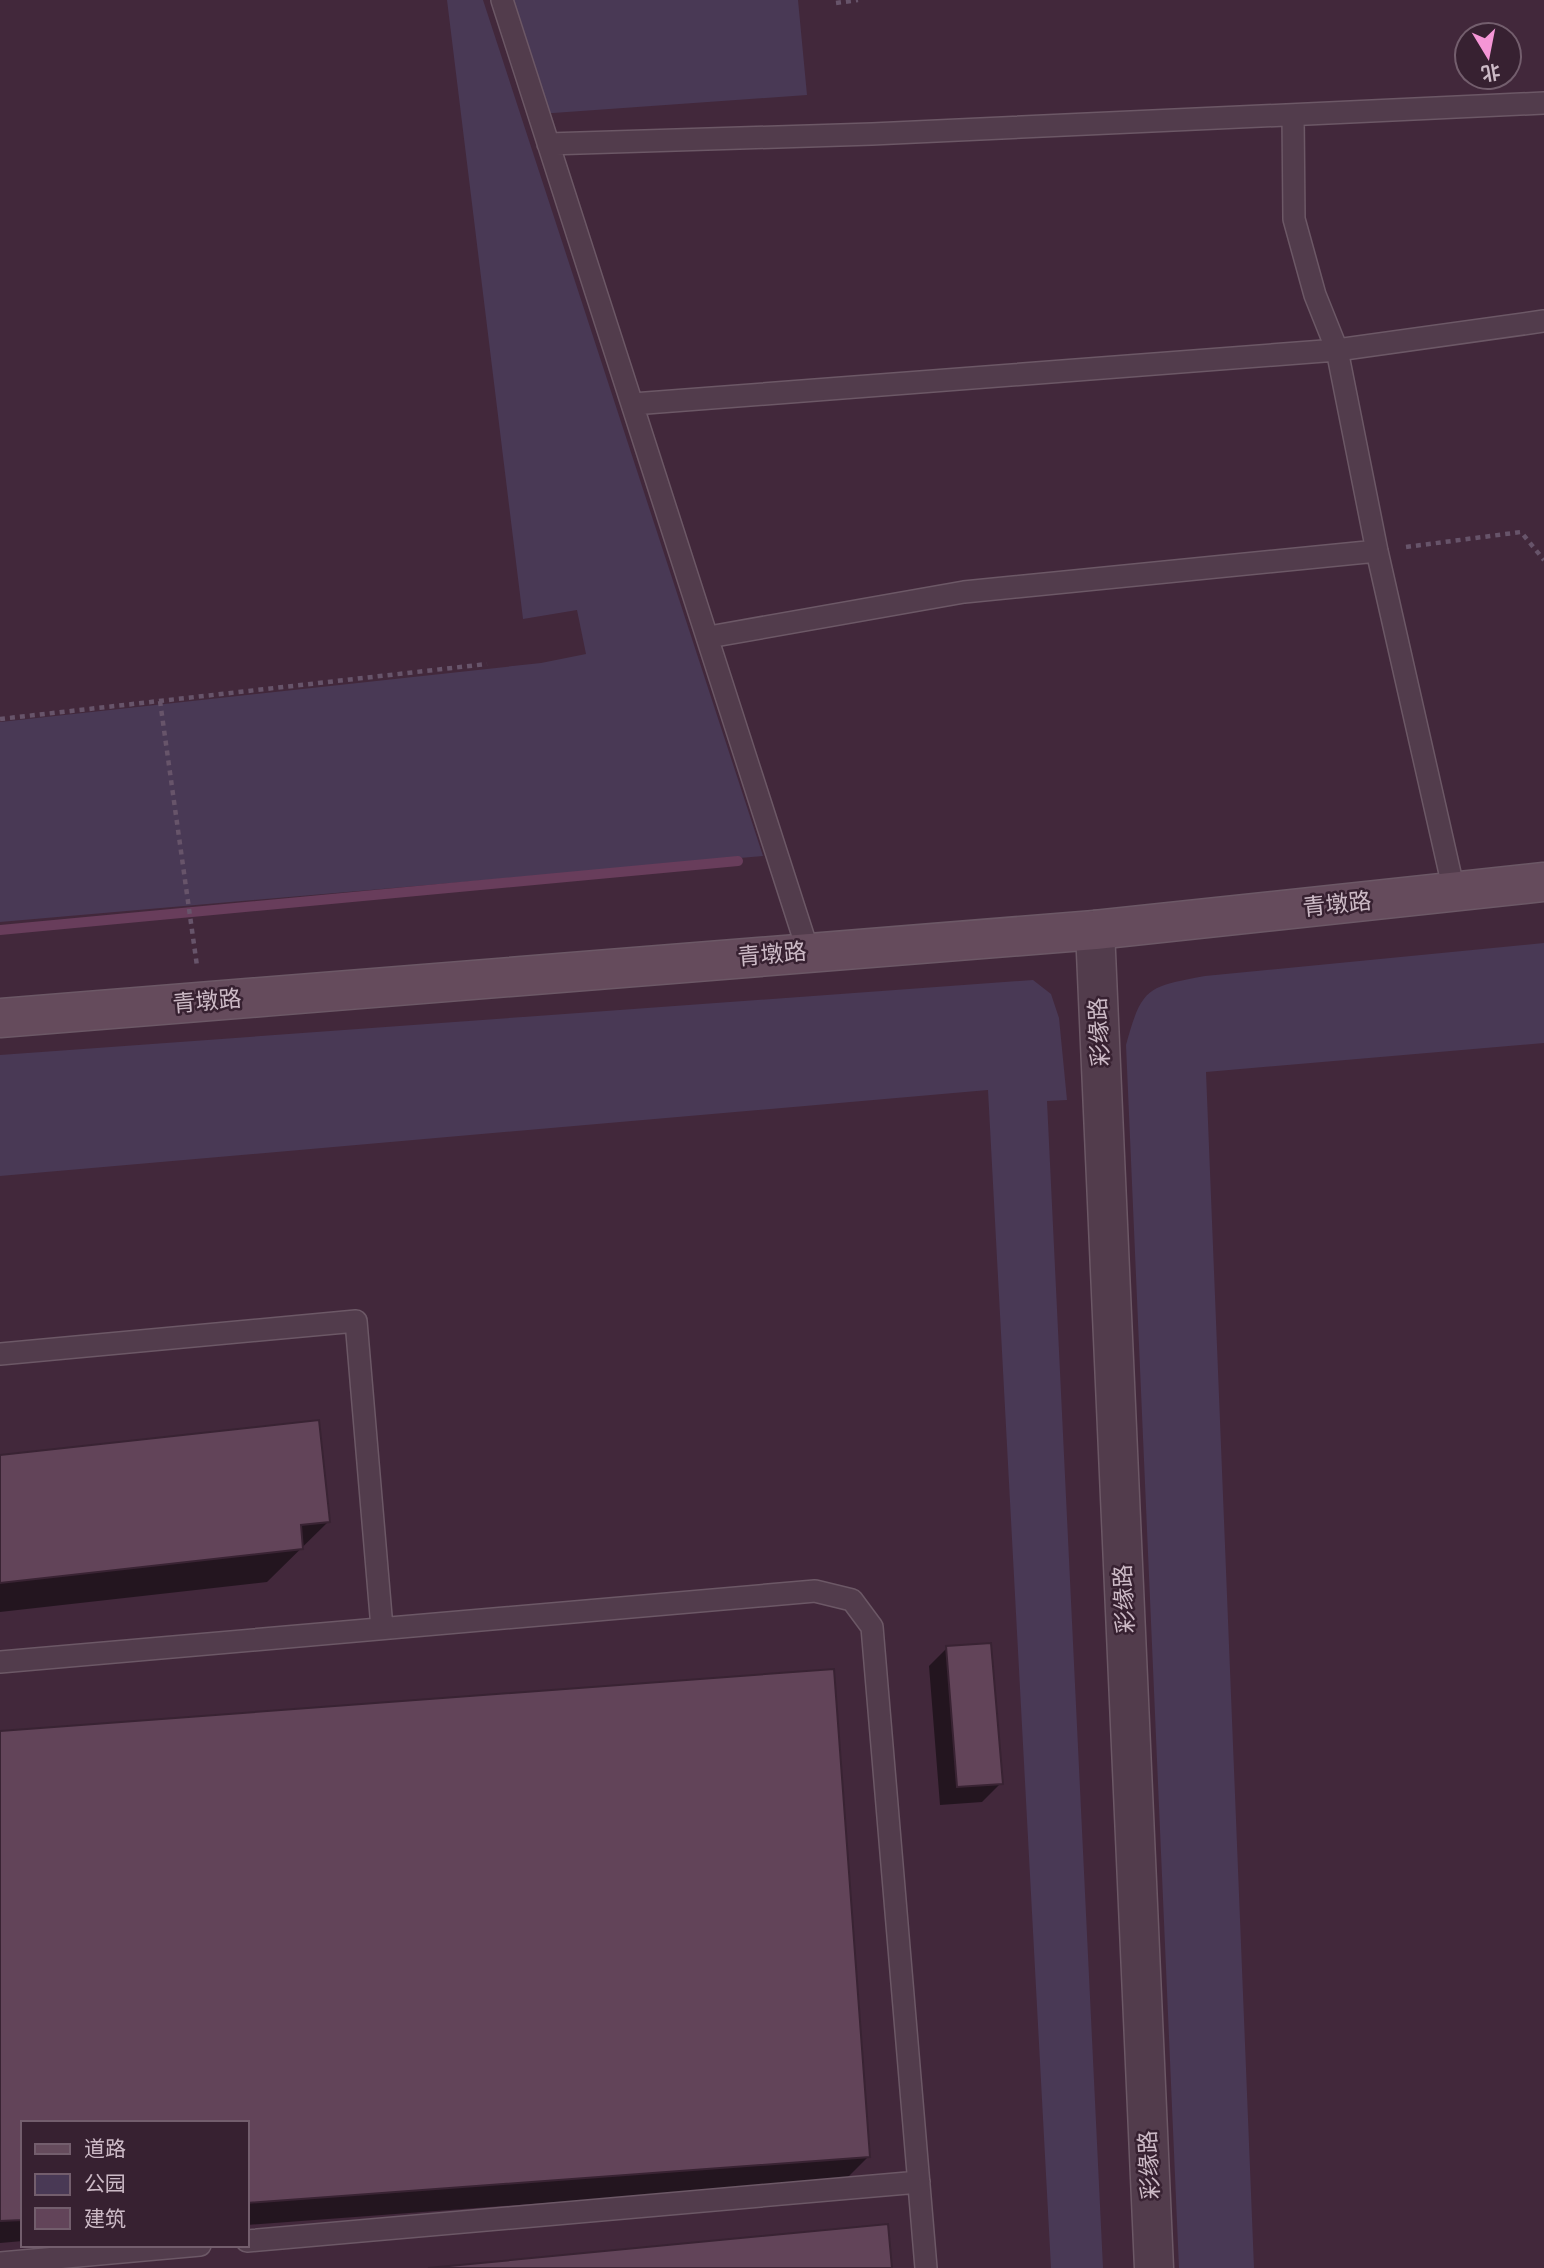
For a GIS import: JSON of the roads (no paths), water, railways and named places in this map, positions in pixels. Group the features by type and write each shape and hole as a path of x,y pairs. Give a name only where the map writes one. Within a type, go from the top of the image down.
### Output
{"main road":[{"name":"青墩路","path":"0,1018 1095,929 1544,882"}],"street":[{"name":"彩缘路","path":"1095,929 1153,2268"}],"lane":[{"path":"502,0 808,951"},
{"path":"548,144 872,134 1544,103"},
{"path":"1293,115 1294,219 1315,295 1337,350 1377,551 1454,891"},
{"path":"633,404 1337,350 1544,321"},
{"path":"709,637 964,592 1377,551"},
{"path":"0,1354 356,1321 382,1629"},
{"path":"0,1662 815,1591 852,1600 872,1627 926,2268"},
{"path":"248,2241 919,2182"},
{"path":"0,2263 178,2247"}],"waterway":[{"path":"0,930 738,861"}]}
